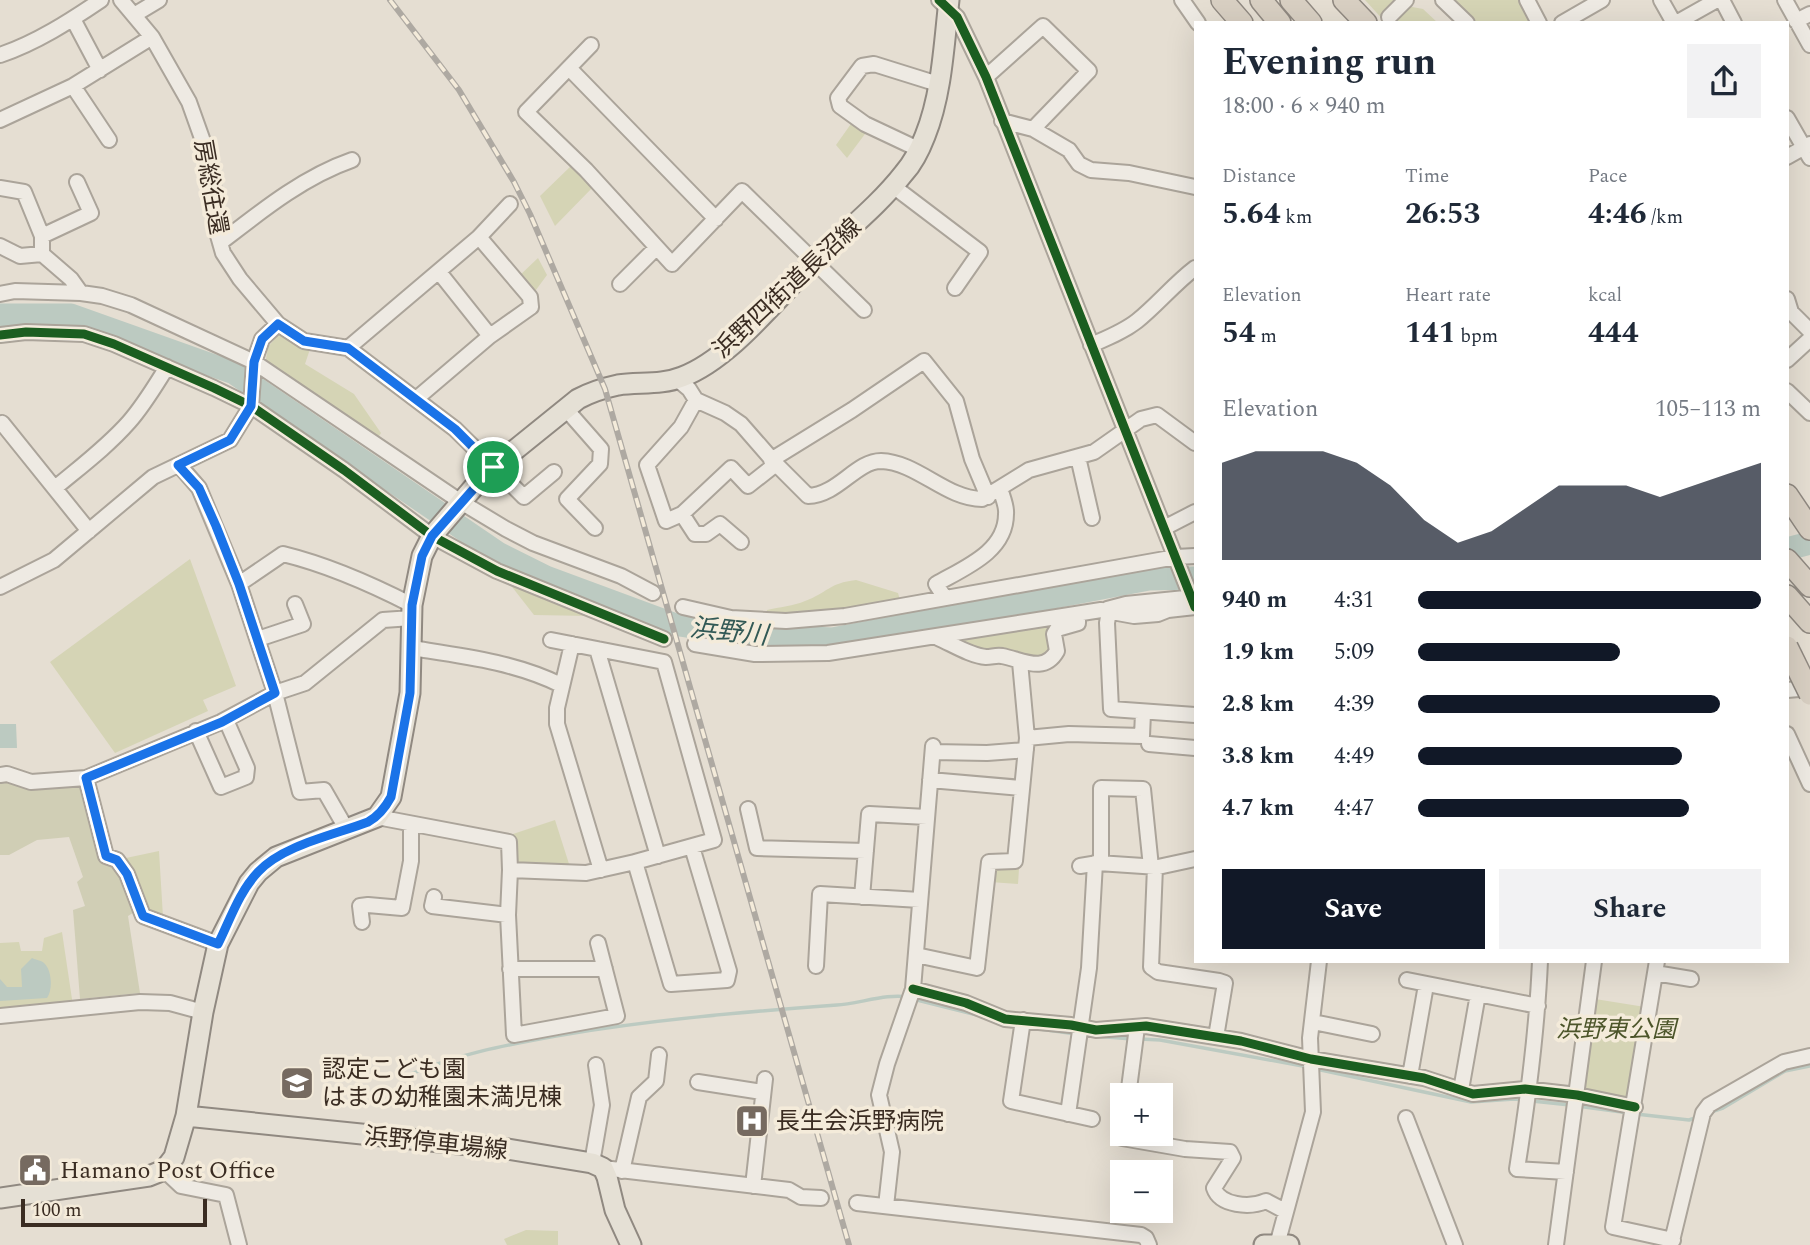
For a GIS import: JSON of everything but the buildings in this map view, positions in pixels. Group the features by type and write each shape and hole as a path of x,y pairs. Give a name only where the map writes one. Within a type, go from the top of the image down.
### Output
{"highway":[{"path":"1222,0 1239,21"},
{"path":"1261,0 1278,21"},
{"path":"1291,0 1309,21"},
{"path":"1344,0 1364,21"},
{"path":"1789,498 1807,524"},
{"path":"1789,562 1809,585"},
{"path":"1789,599 1810,622"},
{"path":"1789,652 1810,694"}],"main road":[{"name":"浜野四街道長沼線","path":"377,817 391,797 410,693 412,611 422,556 432,536 493,467 565,408 590,393 618,386 677,379 719,355 748,330 893,186 912,162 930,121 938,84 945,2"},
{"path":"0,1198 149,1176 164,1170 174,1157 186,1116 203,1012 218,944 249,883 268,863 287,852 377,817"},
{"name":"浜野停車場線","path":"186,1116 495,1148 605,1167"},
{"path":"605,1167 615,1210 631,1245"},
{"path":"1264,1245 1289,1245"}],"street":[{"path":"0,55 73,19 101,0"},
{"name":"房総往還","path":"121,0 152,37 189,102 199,126 209,158 215,225 223,253 240,279 278,324 304,341 348,348 455,429 524,497 554,472"},
{"path":"134,15 159,0"},
{"path":"1182,0 1197,21"},
{"path":"1389,17 1406,0"},
{"path":"1443,0 1465,21"},
{"path":"1527,0 1538,21"},
{"path":"1565,21 1602,0"},
{"path":"1661,0 1674,21"},
{"path":"1679,21 1720,0 1733,21"},
{"path":"1785,0 1810,45"},
{"path":"695,644 755,654 828,653 1105,611 1126,604 1194,602 986,76 957,17 945,2"},
{"path":"1796,21 1810,14"},
{"path":"73,19 100,70"},
{"path":"986,76 1043,26 1090,71 1033,129"},
{"path":"0,120 73,86 152,37"},
{"path":"592,46 526,112 586,170 672,264 742,191 864,310"},
{"path":"919,149 865,124 839,106 838,98 862,66 874,64 938,84"},
{"path":"569,68 716,219"},
{"path":"73,86 109,140"},
{"path":"1002,121 1033,129 1069,150 1079,164 1091,170 1129,173 1194,187"},
{"path":"1789,121 1808,150 1789,156"},
{"path":"220,243 256,215 327,169 352,160"},
{"path":"43,236 91,213 77,182"},
{"path":"893,186 980,253 955,288"},
{"path":"0,188 24,192 43,236 41,254"},
{"path":"348,348 479,237 510,204"},
{"path":"415,399 490,336 531,307 530,297 479,237"},
{"path":"0,246 20,256 41,254 71,279 81,293"},
{"path":"620,284 656,248"},
{"path":"1091,345 1115,335 1137,321 1175,283 1194,269"},
{"path":"439,272 490,336"},
{"path":"0,283 15,291"},
{"path":"0,293 81,293 131,305 254,362 461,502 533,543 621,576 653,593"},
{"path":"1789,306 1791,312 1810,331"},
{"path":"0,587 54,560 153,477 230,440 251,406 254,362 262,339 278,324"},
{"path":"0,335 26,332 84,334 167,367 251,406 344,470 432,536 496,571 664,639"},
{"path":"1789,358 1810,340"},
{"path":"696,400 681,427 648,465 666,521 682,514 731,468 748,486 774,462 924,361 956,401 972,459 1007,514 1002,534 991,551 936,584 945,598"},
{"path":"55,488 102,449 130,421 167,367"},
{"path":"677,379 689,389 696,400 725,413 741,424 808,496 820,496 834,489 877,461 894,463 973,499 994,492 1029,470 1094,452 1140,419 1157,415 1194,442"},
{"path":"1789,393 1810,413"},
{"path":"565,408 601,449 600,464 567,499 595,528"},
{"path":"0,424 2,423 89,531"},
{"path":"1077,457 1092,518"},
{"path":"178,465 199,488 239,584 275,693 300,792 324,790 347,830"},
{"path":"1164,528 1194,513"},
{"path":"682,514 695,534 706,534 720,524 741,542"},
{"path":"239,584 283,554 376,587 412,611"},
{"path":"683,607 731,618 786,621 845,616 1176,557 1194,556"},
{"path":"258,639 303,624 295,604"},
{"path":"0,775 7,774 31,782 86,778 226,720 275,693 305,683 383,620 412,611"},
{"path":"1105,611 1111,709 1194,715"},
{"path":"937,637 985,657 996,655 1033,665 1045,664 1057,651 1054,634 1057,629 1078,623 1078,615"},
{"path":"510,870 586,873 714,840 663,662 551,640"},
{"path":"572,644 561,685 557,724 601,870"},
{"path":"411,648 477,658 540,675 561,685"},
{"path":"597,649 658,856"},
{"path":"916,955 977,968 989,862 1015,861 1027,744 1020,662"},
{"path":"1789,690 1800,689 1810,684"},
{"path":"886,1206 892,1152 879,1095 913,989 933,749 987,753 1069,734 1142,736 1143,712"},
{"path":"196,732 221,787 246,777 247,768 226,720"},
{"path":"1789,738 1810,784"},
{"path":"1149,744 1194,748"},
{"path":"86,778 106,856 117,860 127,874 143,916 218,944"},
{"path":"930,780 1023,788"},
{"path":"1068,1114 1089,968 1092,864 1101,788 1143,789 1153,867 1151,967 1158,972 1225,983 1216,1037"},
{"path":"748,809 757,848 866,851"},
{"path":"862,897 869,814 927,817"},
{"path":"377,817 509,842 508,915 514,1035 617,1016 598,943"},
{"path":"362,922 359,906 402,908 411,861 411,824"},
{"path":"635,862 671,984 727,980 729,971 692,847"},
{"path":"1092,864 1153,867 1177,865 1194,859"},
{"path":"816,966 820,894 920,900"},
{"path":"434,897 432,906 508,915"},
{"path":"1276,1245 1313,1112 1310,1038 1320,963"},
{"path":"1539,963 1538,1006 1517,1169 1566,1172"},
{"path":"1556,1245 1594,963"},
{"path":"1691,979 1656,967 1613,1227 1672,1242 1703,1113 1709,1104 1784,1062 1810,1056"},
{"path":"510,969 605,969"},
{"path":"1406,980 1538,1006"},
{"path":"1410,1076 1426,985"},
{"path":"913,989 966,1003 1005,1018 1096,1030 1146,1026 1241,1041 1311,1059 1410,1076 1473,1094 1529,1089 1577,1095 1634,1107"},
{"path":"1461,1090 1478,994"},
{"path":"0,1016 140,1002 170,1003 203,1012"},
{"path":"1023,1020 1011,1101 1092,1119"},
{"path":"1313,1022 1372,1034"},
{"path":"1130,1083 1137,1027"},
{"path":"605,1167 639,1097 656,1081 659,1055"},
{"path":"596,1065 602,1105 605,1167"},
{"path":"698,1082 764,1085 753,1186"},
{"path":"1406,1118 1455,1245"},
{"path":"1168,1146 1230,1152 1233,1158 1217,1180 1214,1188 1216,1194 1231,1202 1257,1205 1266,1201 1285,1211"},
{"path":"605,1167 789,1190 801,1197 821,1198"},
{"path":"164,1170 181,1186 226,1195 239,1245"},
{"path":"857,1203 1142,1235 1149,1245"}],"green space":[{"path":"1365,0 1401,0 1407,6 1423,9 1436,21 1384,21"},
{"path":"1447,0 1523,0 1535,21 1469,21"},
{"path":"853,121 868,130 847,158 836,145"},
{"path":"572,165 593,187 555,226 540,196"},
{"path":"538,258 547,275 533,294 518,277"},
{"path":"279,334 310,349 305,364 354,394 381,433 376,441 265,365 268,347"},
{"path":"190,559 236,686 203,700 208,711 115,753 50,662"},
{"path":"856,580 898,593 900,600 834,614 765,616 767,610 801,603 834,586"},
{"path":"509,583 590,616 534,615"},
{"path":"1074,618 1047,660 985,654 955,639"},
{"path":"555,820 570,867 515,866 513,834"},
{"path":"159,851 163,917 144,910 126,858"},
{"path":"1000,867 1019,869 1018,884 990,882 990,873"},
{"path":"62,932 73,1006 0,1013 0,943 19,942 21,951 42,951 44,938"},
{"name":"浜野東公園","path":"1595,999 1645,1007 1629,1101 1591,1096 1584,1087"},
{"path":"526,1230 558,1231 558,1245 507,1245 504,1239"}],"shaded area":[{"path":"0,724 16,724 17,748 0,748"},
{"path":"0,779 77,783 83,787 102,862 113,861 124,875 136,911 128,916 140,993 80,999 73,910 85,906 77,882 83,877 69,837 37,840 9,855 0,855"},
{"path":"32,958 43,962 49,970 51,985 47,998 0,1001 0,979 7,987 22,987 21,969"}],"waterway":[{"name":"浜野川","path":"0,315 71,315 234,373 498,553 546,577 673,624 737,634 832,639 1149,579 1194,578"},
{"name":"浜野川","path":"1789,548 1810,543"},
{"path":"411,1074 482,1051 591,1030 696,1017 845,1004 892,996 906,997"},
{"path":"913,999 977,1015"},
{"path":"1025,1027 1076,1034"},
{"path":"1094,1036 1132,1039"},
{"path":"1140,1039 1160,1040 1308,1067"},
{"path":"1708,1113 1723,1108 1785,1071 1810,1066"},
{"path":"1316,1069 1471,1102 1525,1100"},
{"path":"1532,1101 1570,1105"},
{"path":"1577,1106 1629,1113"},
{"path":"1636,1114 1689,1120 1698,1117"}],"railway":[{"path":"390,0 459,90 514,182 605,389 849,1245"}],"cycle path":[{"path":"939,0 957,17 986,77 1194,604"},
{"path":"0,335 26,332 84,334 114,344 214,388 251,406 344,470 432,536 497,571 664,639"},
{"path":"913,989 966,1003 1005,1019 1096,1030 1146,1026 1241,1041 1311,1059 1424,1078 1473,1094 1525,1089 1577,1095 1635,1107"}],"place":[{"name":"認定こども園 はまの幼稚園未満児棟","path":"297,1083"},
{"name":"長生会浜野病院","path":"752,1121"},
{"name":"Hamano Post Office","path":"35,1170"}],"route":[{"path":"278,324 304,341 348,348 455,429 493,467 432,536 422,556 412,605 410,693 391,797 385,808 368,822 287,852 268,863 249,883 218,944 143,916 127,874 117,860 106,856 86,778 222,722 275,693 239,584 216,526 199,488 178,465 230,440 251,406 254,362 262,339 278,324"}]}
